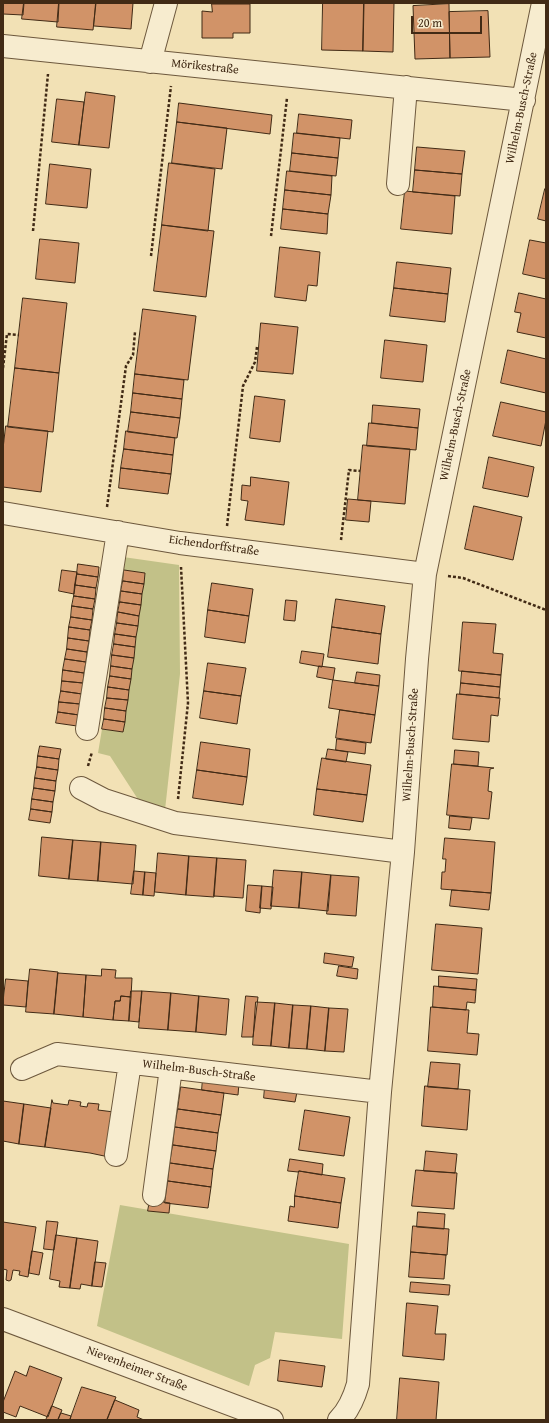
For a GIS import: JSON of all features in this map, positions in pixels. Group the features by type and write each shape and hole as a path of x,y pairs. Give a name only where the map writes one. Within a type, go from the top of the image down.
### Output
{"street":[{"path":"150,62 166,3"},
{"name":"Wilhelm-Busch-Straße","path":"339,1420 346,1412 353,1399 358,1384 380,1092 403,852 417,659 425,574 543,3"},
{"name":"Mörikestraße","path":"3,46 524,100"},
{"path":"398,184 406,88"},
{"name":"Eichendorffstraße","path":"3,513 180,542 425,574"},
{"path":"86,729 111,531"},
{"path":"81,788 104,800 175,823 403,852"},
{"name":"Wilhelm-Busch-Straße","path":"22,1069 57,1054 380,1092"},
{"path":"116,1155 130,1063"},
{"path":"154,1194 171,1068"},
{"name":"Nievenheimer Straße","path":"3,1319 272,1420"}],"path":[{"path":"34,231 50,52"},
{"path":"151,256 174,64"},
{"path":"271,236 290,76"},
{"path":"111,531 126,366 133,355 135,332"},
{"path":"3,368 7,334 19,335"},
{"path":"225,548 243,386 255,362 257,346"},
{"path":"339,563 349,470 360,471"},
{"path":"175,823 188,703 180,542"},
{"path":"425,574 463,578 546,610"}],"shaded area":[{"path":"123,557 179,565 180,674 165,810 143,807 110,756 98,753 102,729 123,732 145,573 122,570"},
{"path":"120,1205 349,1244 342,1339 275,1332 270,1358 255,1365 249,1386 97,1326"}],"building":[{"path":"3,3 24,3 23,15 3,14"},
{"path":"24,3 59,3 58,22 22,19"},
{"path":"59,3 96,3 93,30 57,27"},
{"path":"96,3 133,3 131,29 94,26"},
{"path":"323,3 364,3 363,51 322,50"},
{"path":"364,3 394,3 393,52 363,51"},
{"path":"212,4 250,4 250,33 233,33 233,38 202,38 202,11 212,12"},
{"path":"449,4 450,58 415,59 413,6"},
{"path":"488,11 490,57 450,58 449,12"},
{"path":"86,92 115,96 109,148 79,145"},
{"path":"57,99 84,102 79,145 52,142"},
{"path":"179,103 272,115 270,134 177,122"},
{"path":"299,114 352,120 350,139 297,133"},
{"path":"177,122 227,128 222,169 172,163"},
{"path":"294,133 340,138 338,158 292,153"},
{"path":"417,147 465,151 462,174 415,170"},
{"path":"292,153 338,158 336,176 290,171"},
{"path":"169,163 215,169 208,231 162,225"},
{"path":"50,164 91,169 87,208 46,204"},
{"path":"415,170 462,174 460,196 413,192"},
{"path":"287,171 332,176 331,195 285,190"},
{"path":"545,189 546,190 546,221 538,219"},
{"path":"285,190 331,195 328,214 283,209"},
{"path":"405,191 455,196 452,234 401,229"},
{"path":"283,209 328,214 327,234 281,229"},
{"path":"162,225 214,231 206,297 154,291"},
{"path":"40,239 79,243 75,283 36,279"},
{"path":"530,240 546,243 546,279 523,274"},
{"path":"280,247 320,252 317,286 308,285 306,301 275,297"},
{"path":"397,262 451,268 448,294 394,288"},
{"path":"394,288 448,294 445,322 390,316"},
{"path":"519,293 546,299 546,338 517,332 521,313 515,312"},
{"path":"23,298 67,303 59,373 15,368"},
{"path":"143,309 196,316 188,380 135,374"},
{"path":"261,323 298,327 293,374 257,371"},
{"path":"385,340 427,345 423,382 381,378"},
{"path":"508,350 546,359 546,393 501,383"},
{"path":"15,368 59,373 53,432 8,427"},
{"path":"135,374 184,380 182,399 133,393"},
{"path":"133,393 182,399 180,418 131,412"},
{"path":"255,396 285,400 280,442 250,438"},
{"path":"501,402 546,412 541,446 493,436"},
{"path":"373,405 420,409 418,428 372,423"},
{"path":"131,412 180,418 177,438 128,432"},
{"path":"369,423 418,428 416,450 367,446"},
{"path":"6,426 48,431 41,492 3,487 3,449"},
{"path":"126,431 175,438 173,455 124,449"},
{"path":"363,445 410,449 405,504 358,500"},
{"path":"124,449 173,455 171,474 121,468"},
{"path":"489,457 534,467 528,497 483,488"},
{"path":"121,468 171,474 168,494 119,488"},
{"path":"251,477 289,482 284,525 245,520 248,501 241,500 242,485 250,486"},
{"path":"348,499 371,501 369,522 346,520"},
{"path":"474,506 522,517 513,560 465,549"},
{"path":"78,564 99,567 98,577 77,574"},
{"path":"62,570 77,572 74,594 59,591"},
{"path":"124,570 145,573 144,584 123,581"},
{"path":"77,574 98,577 96,588 75,585"},
{"path":"123,581 144,584 142,594 121,591"},
{"path":"212,583 253,589 249,616 208,610"},
{"path":"75,585 96,588 95,599 74,596"},
{"path":"121,591 142,594 141,605 120,602"},
{"path":"74,596 95,599 93,609 72,606"},
{"path":"336,599 385,606 381,634 332,627"},
{"path":"286,600 297,601 295,621 284,620"},
{"path":"120,602 141,605 139,616 118,612"},
{"path":"72,606 93,609 92,620 71,617"},
{"path":"208,610 249,616 245,643 205,637"},
{"path":"118,612 139,616 138,626 117,623"},
{"path":"71,617 92,620 90,630 69,627"},
{"path":"463,622 496,624 493,653 503,654 501,675 459,671"},
{"path":"117,623 138,626 136,637 115,634"},
{"path":"69,627 90,630 89,641 68,638"},
{"path":"332,627 381,634 378,664 328,657"},
{"path":"115,634 136,637 135,647 114,644"},
{"path":"68,638 89,641 87,652 67,649"},
{"path":"114,644 135,647 134,658 112,655"},
{"path":"67,649 87,652 86,662 65,659"},
{"path":"302,651 324,654 322,667 300,663"},
{"path":"112,655 134,658 132,669 111,666"},
{"path":"65,659 86,662 84,673 63,670"},
{"path":"208,663 246,668 241,696 204,691"},
{"path":"111,666 132,669 131,679 110,676"},
{"path":"319,666 335,668 333,680 317,677"},
{"path":"63,670 84,673 83,683 62,681"},
{"path":"462,671 501,675 500,687 461,683"},
{"path":"357,672 380,675 379,686 355,683"},
{"path":"110,676 131,679 129,690 108,687"},
{"path":"333,680 379,686 375,715 329,708"},
{"path":"62,681 83,683 82,694 61,691"},
{"path":"461,683 500,687 499,698 460,694"},
{"path":"108,687 129,690 128,700 107,698"},
{"path":"61,691 82,694 80,704 59,702"},
{"path":"204,691 241,696 237,724 200,718"},
{"path":"457,694 500,698 498,716 491,715 489,742 453,739"},
{"path":"107,698 128,700 126,711 105,708"},
{"path":"59,702 80,704 79,715 58,712"},
{"path":"105,708 126,711 125,722 104,719"},
{"path":"340,710 375,715 371,743 336,738"},
{"path":"58,712 79,715 77,726 56,723"},
{"path":"104,719 125,722 123,732 102,729"},
{"path":"337,739 366,743 365,754 336,750"},
{"path":"201,742 250,749 247,777 197,770"},
{"path":"40,746 61,749 59,759 38,756"},
{"path":"328,749 348,752 346,762 326,759"},
{"path":"455,750 479,752 478,766 454,764"},
{"path":"38,756 59,759 58,770 37,767"},
{"path":"322,758 371,765 367,795 317,789"},
{"path":"452,764 494,768 490,769 488,791 492,792 489,819 447,815"},
{"path":"37,767 58,770 56,781 35,778"},
{"path":"197,770 247,777 243,805 193,798"},
{"path":"35,778 56,781 55,791 34,788"},
{"path":"34,788 55,791 53,802 32,799"},
{"path":"317,789 367,795 363,822 314,815"},
{"path":"32,799 53,802 52,812 31,809"},
{"path":"31,809 52,812 50,823 29,820"},
{"path":"450,816 472,818 470,830 449,828"},
{"path":"42,837 73,840 69,879 39,876"},
{"path":"445,838 495,842 491,893 441,889 442,872 445,872 446,859 443,859"},
{"path":"73,840 101,842 98,881 69,879"},
{"path":"101,842 136,845 133,884 98,881"},
{"path":"158,853 189,856 186,895 155,892"},
{"path":"189,856 217,858 214,897 186,895"},
{"path":"217,858 246,860 243,898 214,896"},
{"path":"274,870 302,872 299,908 271,906"},
{"path":"134,871 145,872 143,895 131,894"},
{"path":"145,872 156,873 154,896 143,895"},
{"path":"302,872 331,875 328,911 299,908"},
{"path":"331,875 359,877 356,916 327,914"},
{"path":"248,885 262,886 260,913 246,911"},
{"path":"262,886 273,887 271,909 260,908"},
{"path":"452,890 491,893 489,910 450,906"},
{"path":"436,924 482,928 478,974 432,970"},
{"path":"325,953 354,957 352,967 324,963"},
{"path":"339,966 358,969 357,979 337,976"},
{"path":"30,969 58,972 54,1014 26,1012"},
{"path":"102,969 116,970 115,978 132,978 131,997 121,996 120,1001 115,1001 113,1020 83,1017 86,975 101,976"},
{"path":"58,973 86,975 83,1017 54,1014"},
{"path":"439,976 477,979 476,990 439,987"},
{"path":"6,979 28,981 26,1007 3,1005"},
{"path":"434,986 476,990 475,1003 467,1002 466,1010 433,1007"},
{"path":"131,991 142,991 139,1022 129,1021"},
{"path":"142,991 171,993 168,1030 139,1028"},
{"path":"171,993 199,996 196,1032 168,1030"},
{"path":"121,996 131,997 129,1021 113,1020 115,1001 120,1001"},
{"path":"199,996 229,999 226,1035 196,1032"},
{"path":"246,996 258,997 253,1037 242,1037"},
{"path":"256,1002 275,1003 271,1046 253,1045"},
{"path":"275,1003 293,1005 289,1048 271,1046"},
{"path":"293,1005 311,1006 307,1049 289,1048"},
{"path":"311,1006 329,1008 325,1051 307,1049"},
{"path":"431,1007 469,1010 467,1033 479,1034 477,1055 428,1051"},
{"path":"329,1008 348,1009 344,1052 325,1051"},
{"path":"431,1062 460,1064 458,1089 428,1087"},
{"path":"203,1078 239,1083 238,1095 202,1090"},
{"path":"425,1086 470,1090 467,1130 422,1126"},
{"path":"181,1087 224,1093 221,1115 178,1109"},
{"path":"265,1087 297,1092 295,1102 264,1098"},
{"path":"52,1100 53,1103 68,1105 69,1100 81,1102 80,1106 87,1107 88,1103 99,1104 98,1110 114,1112 109,1157 45,1147"},
{"path":"3,1101 24,1104 19,1144 3,1141"},
{"path":"24,1104 51,1108 45,1147 19,1144"},
{"path":"178,1109 221,1115 218,1133 175,1127"},
{"path":"305,1110 350,1117 344,1156 299,1150"},
{"path":"175,1127 218,1133 216,1151 173,1145"},
{"path":"173,1145 216,1151 213,1169 170,1163"},
{"path":"426,1151 457,1154 455,1173 424,1171"},
{"path":"290,1159 323,1164 322,1175 299,1171 288,1171"},
{"path":"170,1163 213,1169 211,1187 168,1181"},
{"path":"416,1170 457,1173 454,1209 412,1206"},
{"path":"299,1171 345,1178 341,1203 295,1196"},
{"path":"168,1181 211,1187 208,1208 165,1203"},
{"path":"295,1196 341,1203 338,1228 288,1221 290,1206 294,1207"},
{"path":"150,1200 170,1203 169,1213 148,1211"},
{"path":"418,1212 445,1214 444,1229 417,1227"},
{"path":"47,1221 58,1222 54,1250 44,1249"},
{"path":"3,1222 36,1227 28,1277 19,1275 20,1271 13,1270 11,1280 6,1280 7,1270 3,1269"},
{"path":"413,1226 449,1229 447,1255 411,1252"},
{"path":"56,1235 77,1238 70,1288 59,1287 60,1281 50,1279"},
{"path":"77,1238 98,1241 92,1286 81,1284 80,1289 70,1288"},
{"path":"32,1251 43,1253 39,1275 29,1273"},
{"path":"411,1252 446,1255 444,1279 409,1277"},
{"path":"95,1262 106,1263 102,1287 92,1286"},
{"path":"411,1282 450,1285 449,1295 410,1292"},
{"path":"407,1303 438,1306 435,1334 446,1334 444,1360 403,1356"},
{"path":"280,1360 325,1366 322,1387 278,1381"},
{"path":"30,1366 62,1378 48,1417 20,1406 16,1417 3,1412 3,1402 15,1371 26,1376"},
{"path":"400,1378 439,1382 436,1420 397,1420"},
{"path":"82,1387 116,1397 107,1420 70,1420"},
{"path":"115,1400 139,1410 137,1417 144,1420 107,1420"},
{"path":"52,1406 62,1410 58,1420 46,1420"},
{"path":"61,1413 71,1416 70,1420 58,1420"}]}
